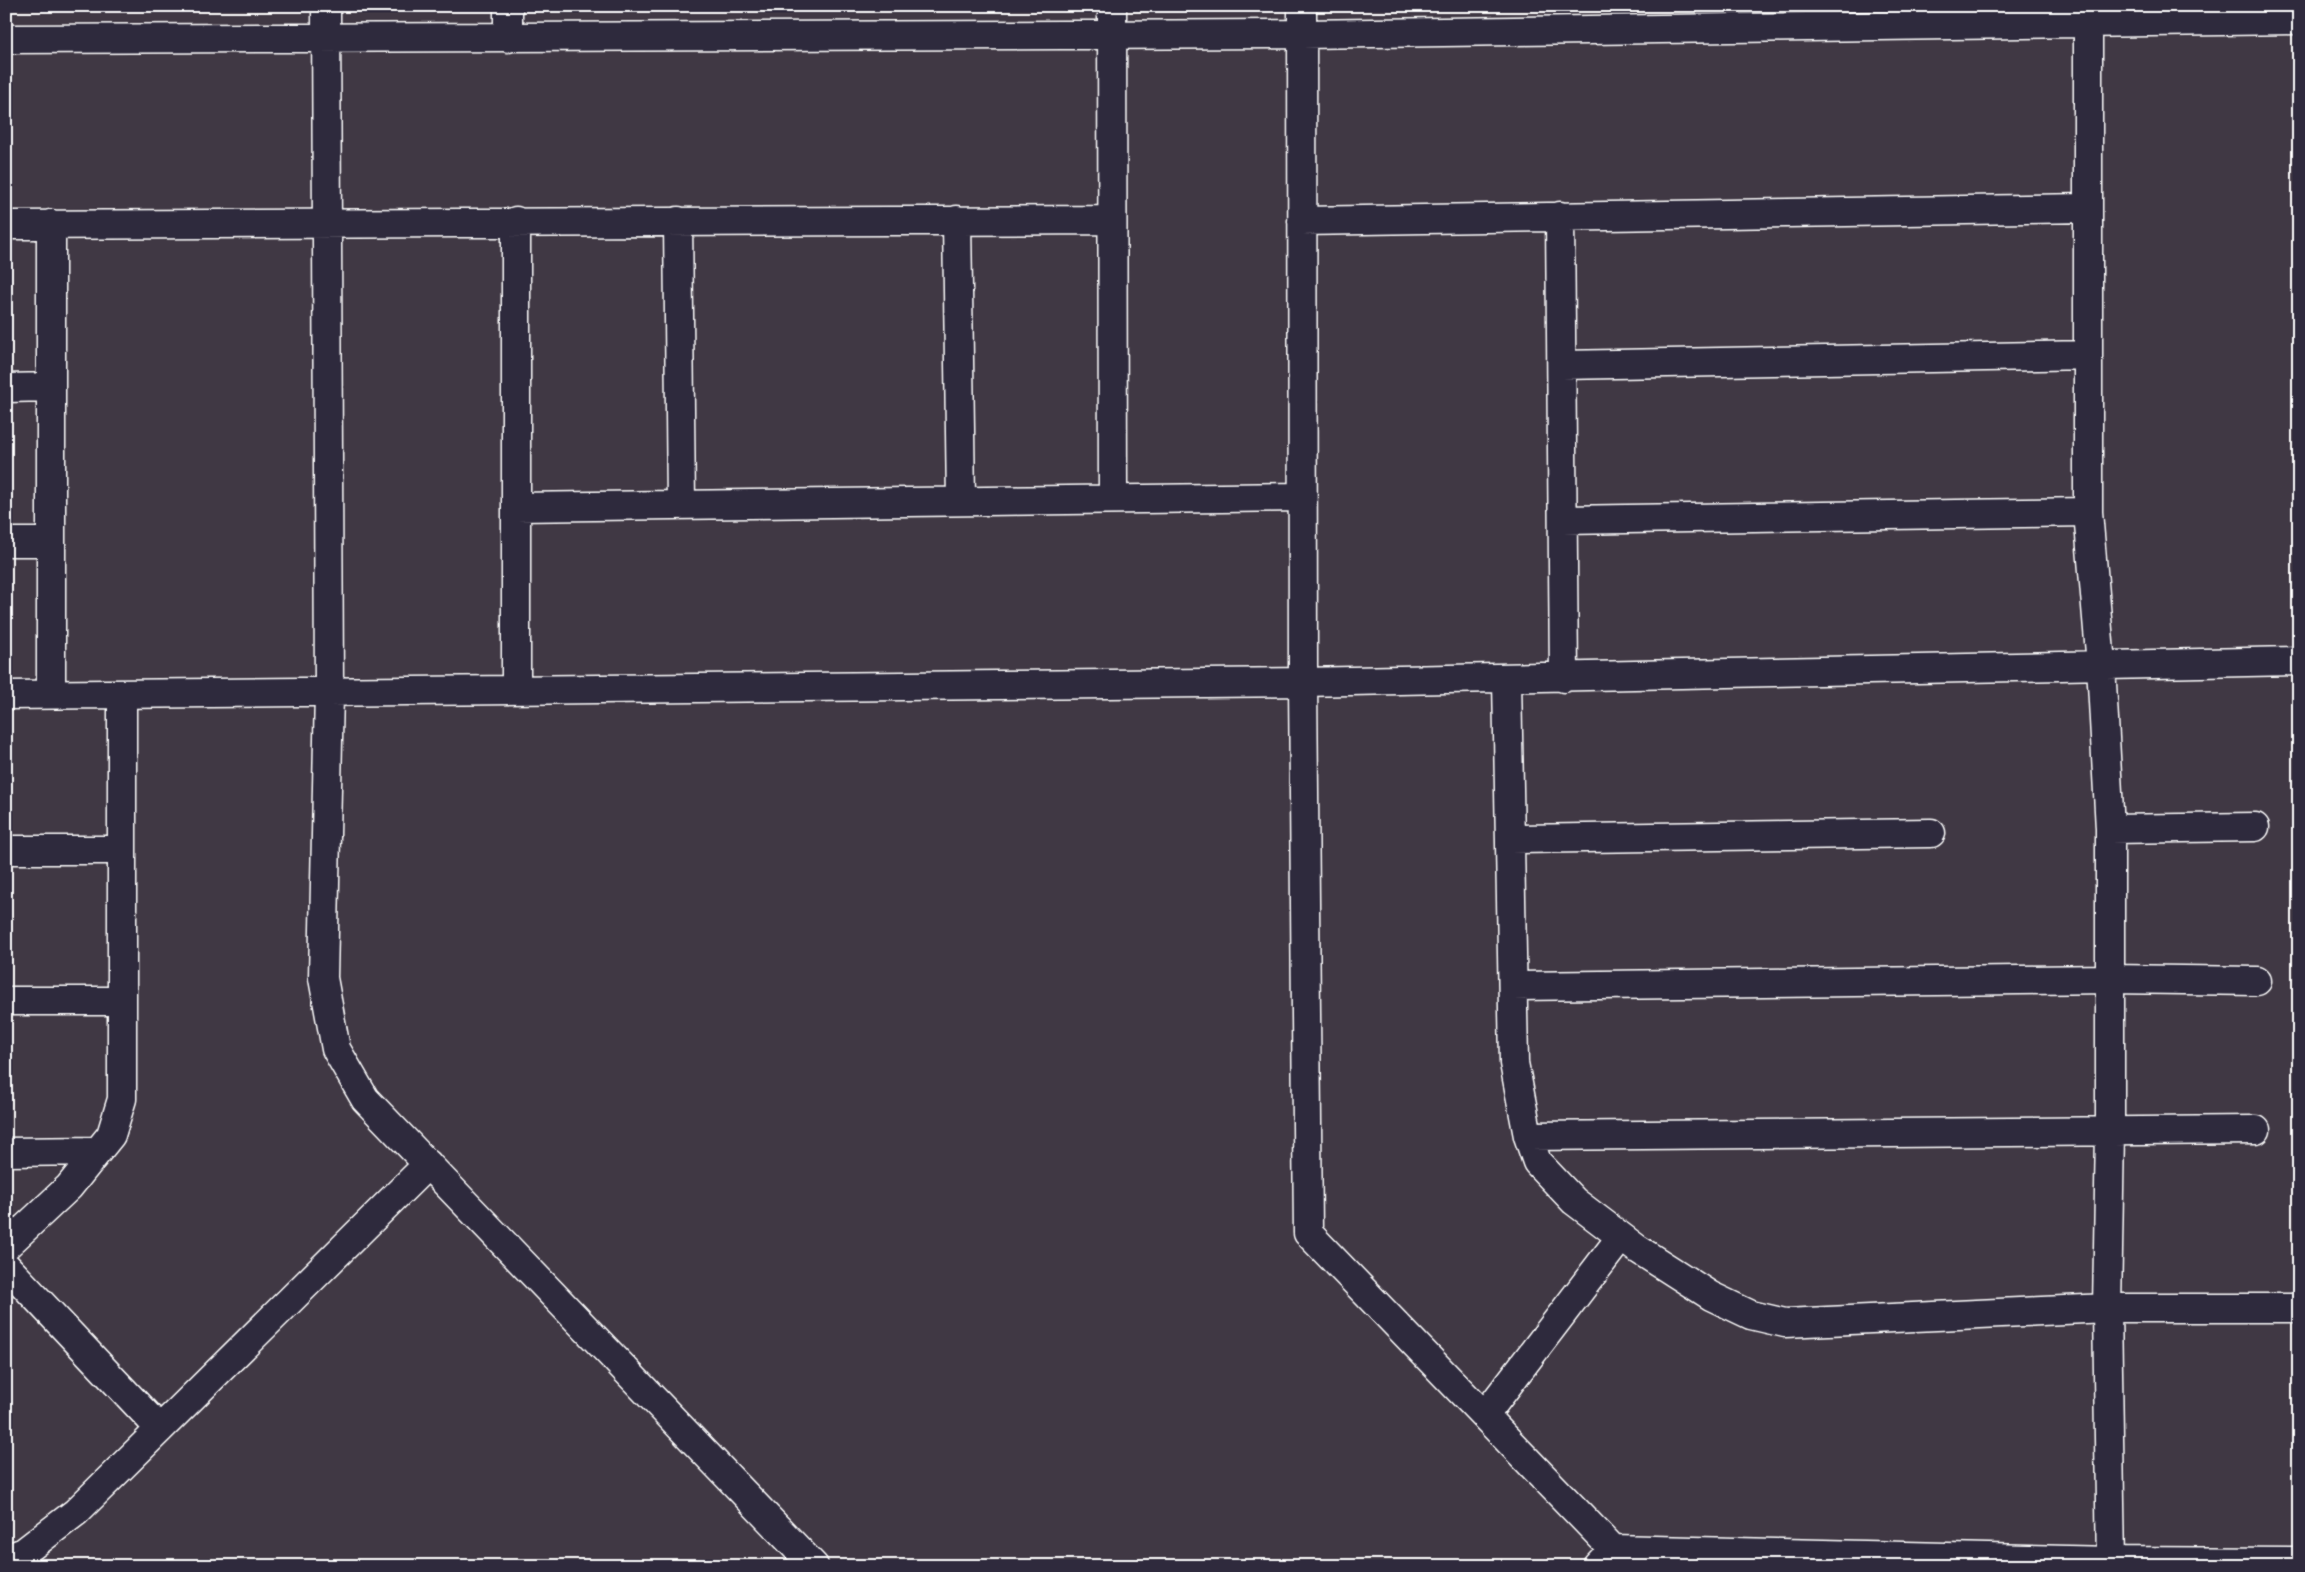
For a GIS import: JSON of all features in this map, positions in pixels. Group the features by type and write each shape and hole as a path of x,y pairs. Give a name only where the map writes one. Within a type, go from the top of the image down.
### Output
{"street":[{"path":"326,6 329,692 323,978 336,1048 366,1099 814,1566"},
{"path":"508,6 508,38"},
{"path":"1112,6 1113,499"},
{"path":"1302,6 1302,682 1308,1233 1485,1415 1605,1557 2111,1563 2299,1562"},
{"path":"6,40 1302,34 2088,15 2299,20"},
{"path":"2088,15 2088,512 2101,665 2110,829 2110,1131 2107,1308 2111,1563"},
{"path":"1302,221 2088,208"},
{"path":"1560,216 1564,678"},
{"path":"957,220 962,501"},
{"path":"6,225 516,221 1111,220"},
{"path":"516,221 516,690"},
{"path":"678,221 681,505"},
{"path":"51,224 51,694"},
{"path":"1562,365 2088,355"},
{"path":"6,388 51,388"},
{"path":"516,507 1302,497"},
{"path":"1563,520 2088,512"},
{"path":"6,542 51,542"},
{"path":"6,694 1302,682 1564,678 2299,661"},
{"path":"1507,679 1514,1063 1528,1136 1537,1162 1574,1201 1621,1237 1711,1296 1751,1316 1785,1323 2107,1308 2299,1308"},
{"path":"6,1246 69,1187 111,1135 122,1099 122,694"},
{"path":"2110,829 2256,827"},
{"path":"1510,839 1931,833"},
{"path":"6,850 122,850"},
{"path":"1513,986 2110,979 2257,981"},
{"path":"6,1001 122,1001"},
{"path":"1528,1136 2256,1130"},
{"path":"6,1152 98,1151"},
{"path":"6,1559 24,1552 76,1512 428,1164"},
{"path":"1485,1415 1621,1237"},
{"path":"6,1266 160,1429"},
{"path":"6,1563 9,1566"}]}
